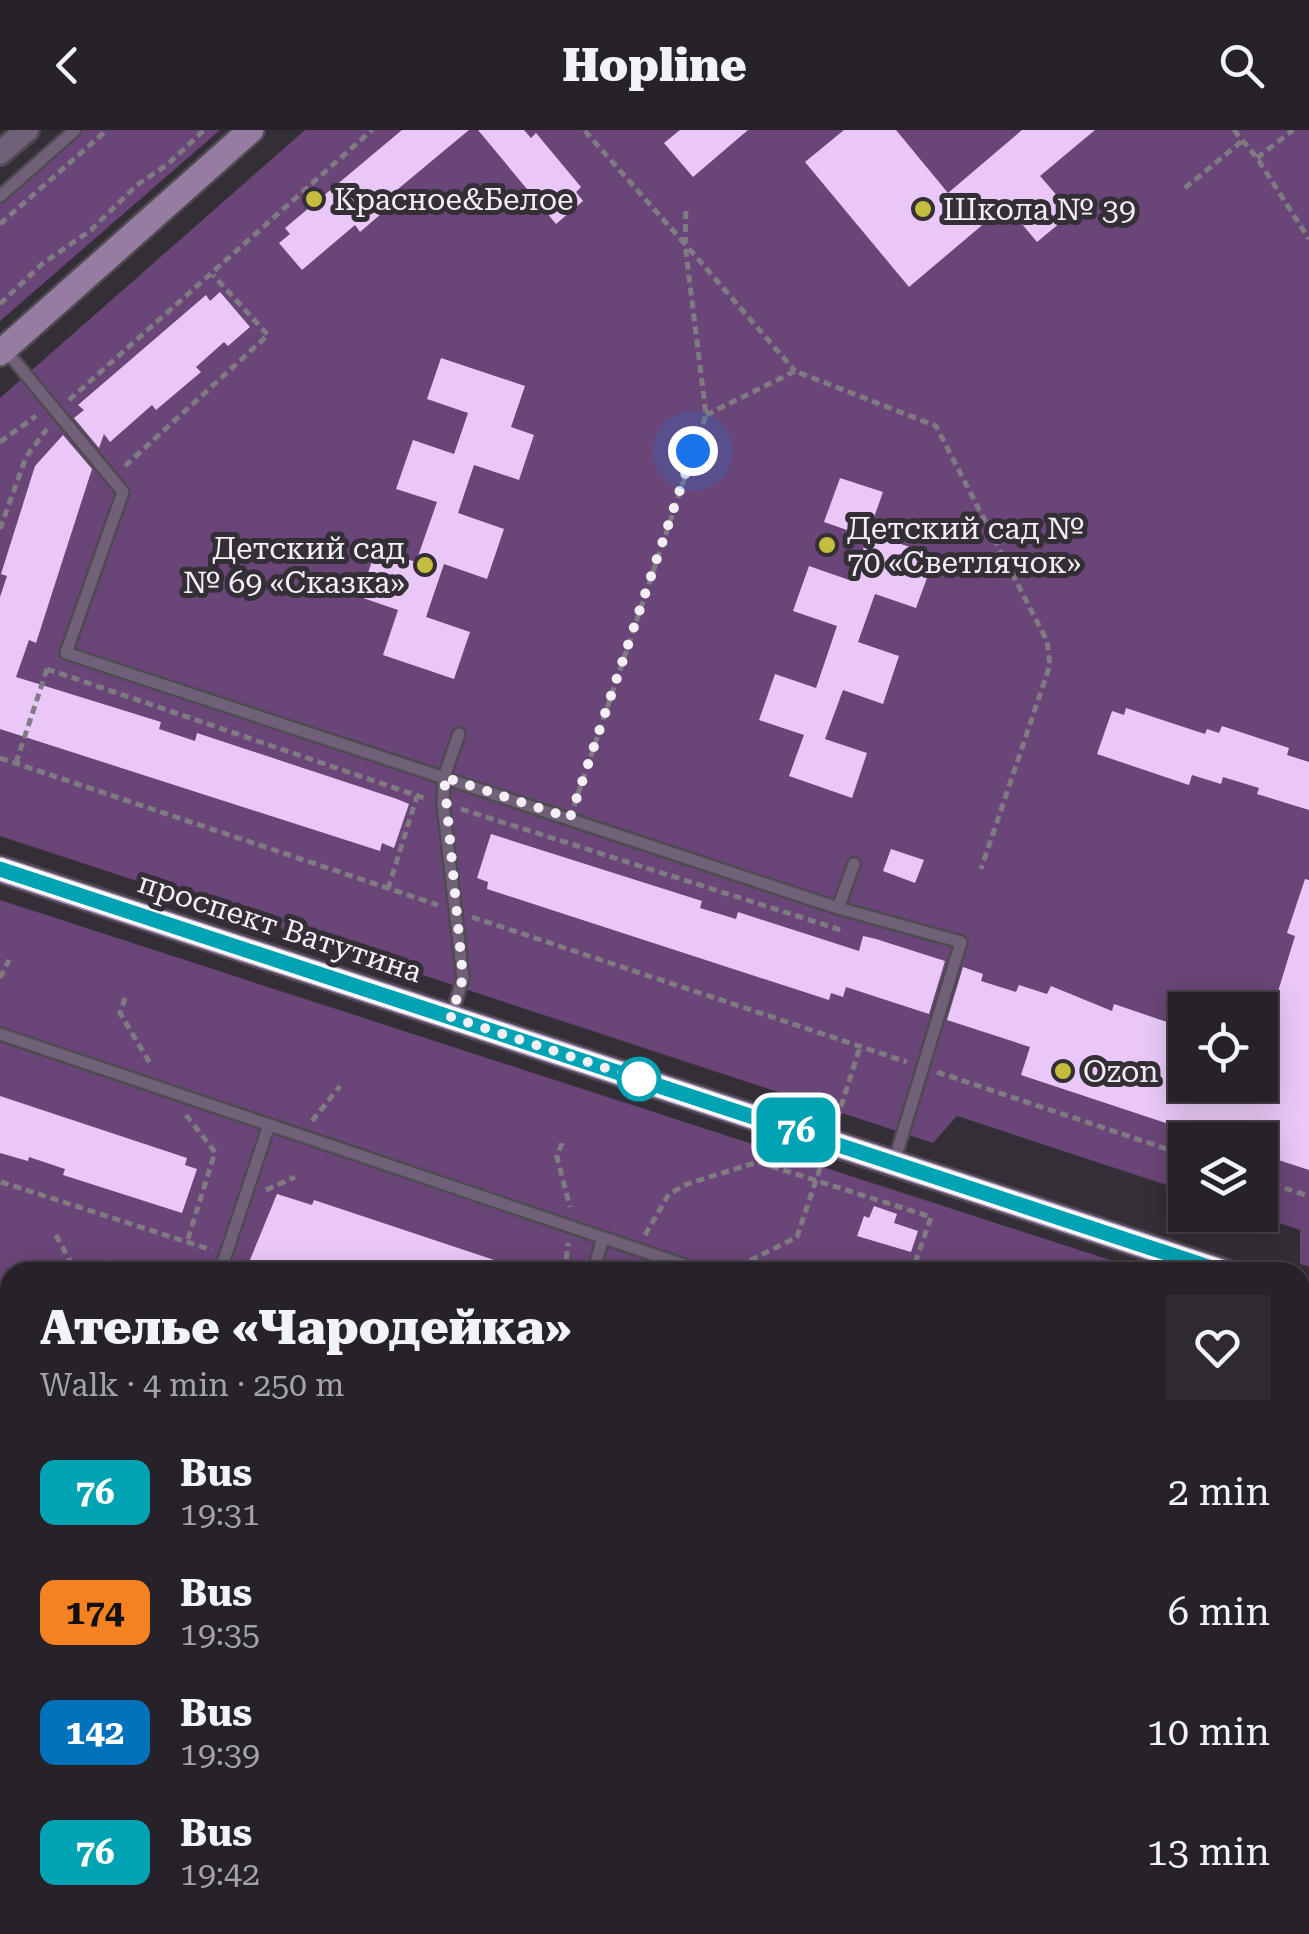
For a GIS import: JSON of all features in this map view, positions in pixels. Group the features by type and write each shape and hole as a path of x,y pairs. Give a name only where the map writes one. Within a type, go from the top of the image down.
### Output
{"main road":[{"name":"проспект Ватутина","path":"0,869 1194,1262"}],"street":[{"path":"0,153 27,130"},
{"path":"2,349 251,130"}],"lane":[{"path":"0,196 74,130"},
{"path":"2,349 123,492 66,653 838,908 961,942 894,1162"},
{"path":"451,1017 463,978 444,777 459,734"},
{"path":"838,908 854,864"},
{"path":"0,1034 675,1262"},
{"path":"223,1262 269,1125"},
{"path":"596,1262 604,1238"}],"path":[{"path":"0,224 107,130"},
{"path":"0,304 42,264 92,230 136,184 168,164 204,130"},
{"path":"0,442 69,400 372,130"},
{"path":"584,130 795,371 936,426 1047,641 1050,666 981,869"},
{"path":"1234,130 1258,158 1309,239"},
{"path":"1258,158 1293,130"},
{"path":"1184,188 1242,140"},
{"path":"570,818 706,414 685,244 686,212"},
{"path":"112,479 268,335 213,274"},
{"path":"706,414 795,371"},
{"path":"0,529 26,457 55,410"},
{"path":"16,763 52,652"},
{"path":"46,669 444,804"},
{"path":"0,758 1168,1149"},
{"path":"388,888 417,796"},
{"path":"0,978 9,960"},
{"path":"0,1182 186,1242 215,1152 166,1090 120,1013 125,998"},
{"path":"747,1262 797,1237 860,1047"},
{"path":"634,1248 669,1194 687,1184 758,1162 930,1217 915,1262"},
{"path":"254,1196 294,1178"},
{"path":"1278,1186 1309,1196"},
{"path":"56,1235 71,1262"},
{"path":"110,1262 115,1259"}],"shaded area":[{"path":"79,130 220,130 0,321 0,200"},
{"path":"305,130 1309,130 1309,1262 1300,1262 1300,1230 1278,1222 1278,1122 1168,1122 1168,1185 957,1116 933,1143 0,836 0,398"},
{"path":"0,900 1116,1262 0,1262"}],"building":[{"path":"402,130 469,130 398,189 403,195 360,232 355,225 302,270 279,243 290,234 285,228"},
{"path":"478,130 524,130 531,138 536,133 581,187 576,192 583,201 556,224"},
{"path":"680,130 748,130 693,177 664,143"},
{"name":"Школа № 39","path":"844,130 896,130 948,193 1022,130 1095,130 1040,176 1072,213 1037,242 1006,205 909,287 805,162"},
{"path":"220,292 250,327 228,346 224,342 196,367 201,372 156,410 152,405 110,442 104,434 99,448 74,418 84,410 78,405 206,295 210,301"},
{"path":"441,358 525,386 511,427 534,435 519,480 474,465 458,513 504,529 487,579 444,564 426,617 470,632 454,679 383,655 398,610 360,597 376,549 416,562 437,502 396,489 413,440 454,454 468,413 427,399"},
{"path":"63,435 92,469 36,643 29,640 16,677 161,722 159,729 195,741 197,733 409,804 394,848 382,843 380,851 0,729 0,597 7,576 1,574 35,466"},
{"path":"840,478 883,492 867,537 824,522"},
{"path":"873,521 891,528 887,539 935,556 916,608 875,594 858,642 899,656 883,704 843,690 825,739 867,753 852,798 789,776 804,735 759,720 775,674 816,688 837,626 793,611 809,566 852,581"},
{"path":"1126,708 1205,734 1207,729 1219,733 1222,726 1289,748 1287,755 1309,762 1309,810 1257,794 1259,788 1223,777 1221,784 1192,775 1189,785 1097,754 1112,711 1124,715"},
{"path":"491,834 702,901 700,908 736,919 738,912 859,951 863,936 945,961 929,1014 846,987 843,997 831,993 829,1000 487,889 488,882 477,878"},
{"path":"891,849 924,860 915,883 883,871"},
{"path":"1305,879 1309,880 1309,1170 1278,1160 1278,1122 1168,1124 1021,1075 1030,1047 947,1020 963,967 983,974 981,981 1016,992 1019,985 1047,994 1051,986 1112,1011 1114,1004 1168,1022 1168,1102 1278,1102 1278,992 1295,936 1287,933"},
{"path":"0,1096 187,1158 185,1165 197,1169 182,1213 63,1175 65,1169 29,1157 28,1161 0,1153"},
{"path":"277,1194 312,1205 314,1200 500,1262 249,1262"},
{"path":"874,1206 897,1214 894,1223 918,1231 911,1252 857,1236 864,1216 869,1218"}],"bus line":[{"name":"76","path":"0,869 1194,1262"}],"place":[{"name":"Красное&Белое","path":"314,199"},
{"name":"Школа № 39","path":"923,209"},
{"name":"Детский сад № 70 «Светлячок»","path":"827,545"},
{"name":"Детский сад № 69 «Сказка»","path":"425,565"},
{"name":"Ozon","path":"1063,1071"}],"route":[{"path":"639,1079 451,1017 463,978 444,777 570,818 693,451"}]}
